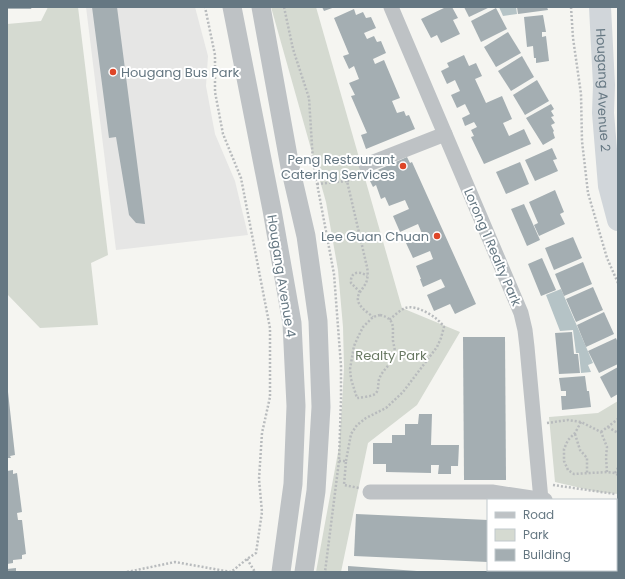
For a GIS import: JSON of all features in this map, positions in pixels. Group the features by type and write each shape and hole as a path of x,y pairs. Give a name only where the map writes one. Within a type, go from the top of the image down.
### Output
{"highway":[{"name":"Hougang Avenue 2","path":"600,7 604,113 609,186 618,220"}],"street":[{"name":"Hougang Avenue 4","path":"232,7 272,210 292,323 296,406 293,484 281,572"},
{"name":"Hougang Avenue 4","path":"261,7 290,167 306,236 318,322 321,407 316,491 304,572"},
{"name":"Lorong 1 Realty Park","path":"391,7 521,313 527,347 542,499"},
{"path":"364,171 445,134"},
{"path":"370,492 492,492 536,499"}],"path":[{"path":"127,572 175,562 231,572 256,553 262,512 259,479 262,433 270,397 270,328 241,178 223,134 215,92 215,54 205,7"},
{"path":"571,7 573,38 581,94 582,141 588,193 607,258 618,283"},
{"path":"317,184 347,181 364,171"},
{"path":"347,181 368,276 366,283 360,292 358,300 361,306 373,317"},
{"path":"360,292 351,283 352,277 359,272 368,276"},
{"path":"370,492 364,489 344,485 346,461 351,434 357,425 366,418 386,408 404,392 437,347 444,327 436,318 426,312 410,307 406,308 389,320"},
{"path":"380,315 385,316 392,322 394,328 394,357 379,377 378,390 375,394 357,398 350,374 352,356 363,327 373,317 380,315"},
{"path":"601,432 618,418"},
{"path":"547,423 568,420 581,422 601,432 607,447 607,472"},
{"path":"581,422 564,448 564,461 568,470 574,474 607,472 616,474 618,468"},
{"path":"608,427 618,433"},
{"path":"575,433 580,450 587,458 587,474"},
{"path":"339,461 346,461"},
{"path":"552,485 618,495"},
{"path":"247,559 255,572"}],"shaded area":[{"name":"Hougang Bus Park","path":"86,7 195,7 208,56 206,86 215,134 235,181 248,235 116,250"},
{"path":"499,7 516,7 517,14 503,16"},
{"path":"561,289 593,363 588,365 591,372 581,373 579,353 576,353 573,330 560,331 546,295"}],"green space":[{"path":"48,7 78,7 108,255 91,263 98,325 40,328 7,294 7,24 41,21"},
{"name":"Realty Park","path":"271,7 316,7 402,308 460,332 417,405 368,443 341,572 316,572 339,447 344,367 343,327 338,270 326,202"},
{"path":"618,401 618,494 598,492 555,482 549,417 598,413"}],"building":[{"path":"7,7 32,7 31,9 7,9"},
{"name":"Hougang Bus Park","path":"92,7 117,7 145,224 136,223 129,215 116,137 109,138"},
{"path":"322,7 335,7 324,11"},
{"path":"446,7 452,7 458,18 453,20 460,34 441,43 437,35 431,38 421,19"},
{"path":"464,7 490,7 469,17"},
{"path":"517,7 547,7 548,10 518,14"},
{"path":"496,8 507,29 481,42 471,21"},
{"path":"354,9 356,15 363,12 366,18 371,17 376,28 364,33 367,39 374,36 377,42 381,41 386,53 373,59 375,64 384,60 400,98 392,101 397,113 404,111 406,116 409,115 415,129 366,149 361,135 367,133 351,96 355,95 349,83 359,79 354,66 349,69 343,56 349,54 334,18"},
{"path":"543,15 546,32 542,32 542,37 546,36 549,61 536,63 533,46 527,47 524,17"},
{"path":"508,32 521,53 496,67 484,47"},
{"path":"464,55 469,66 476,63 482,76 475,79 486,103 502,96 512,119 503,123 509,136 524,129 531,144 484,164 471,137 474,136 471,130 477,127 474,122 465,126 462,118 470,114 465,104 457,108 451,95 460,91 455,80 447,84 441,71 449,67 447,63"},
{"path":"522,56 534,77 511,91 498,71"},
{"path":"537,80 549,101 525,115 513,95"},
{"path":"551,104 554,109 551,111 554,116 551,117 555,123 551,125 555,138 543,145 526,118"},
{"path":"552,148 557,159 553,160 558,171 535,181 525,160"},
{"path":"407,157 410,163 412,162 476,304 455,314 450,304 434,311 427,295 445,287 441,279 423,287 416,266 433,259 430,251 413,258 406,243 423,236 418,224 400,232 393,216 409,209 405,200 389,206 385,197 381,199 376,185 373,187 369,179 373,178 371,173"},
{"path":"520,162 529,184 506,194 496,172"},
{"path":"555,190 564,212 560,214 565,224 539,236 534,225 538,223 529,202"},
{"path":"524,204 540,240 527,246 511,209"},
{"path":"573,237 582,258 554,270 545,248"},
{"path":"542,258 556,290 541,296 528,264"},
{"path":"583,262 592,284 564,296 555,274"},
{"path":"593,287 603,310 576,322 566,299"},
{"path":"604,312 614,334 586,347 577,325"},
{"path":"572,332 574,354 578,354 580,373 559,374 555,333"},
{"path":"463,337 505,337 506,480 464,480"},
{"path":"616,338 618,343 618,364 599,373 588,351"},
{"path":"618,367 618,394 611,398 600,377"},
{"path":"585,376 591,407 562,410 561,396 566,396 566,391 561,391 559,378"},
{"path":"7,392 15,455 10,456 11,458 7,458"},
{"path":"419,414 432,414 431,445 459,445 458,466 451,466 451,474 438,474 439,465 431,465 431,473 386,472 386,464 373,464 373,443 392,443 392,435 405,435 405,424 418,424"},
{"path":"13,470 13,474 17,473 22,512 17,513 18,520 22,520 26,554 22,555 22,559 13,560 13,563 7,564 7,471"},
{"path":"356,514 487,520 487,562 354,556"},
{"path":"617,532 618,532 617,569"},
{"path":"348,566 417,571 417,572 348,572"},
{"path":"16,568 16,572 7,572 7,569"},
{"path":"595,571 607,571 607,572"}],"place":[{"name":"Hougang Bus Park","path":"113,72"},
{"name":"Peng Restaurant Catering Services","path":"403,166"},
{"name":"Lee Guan Chuan","path":"437,236"}]}
